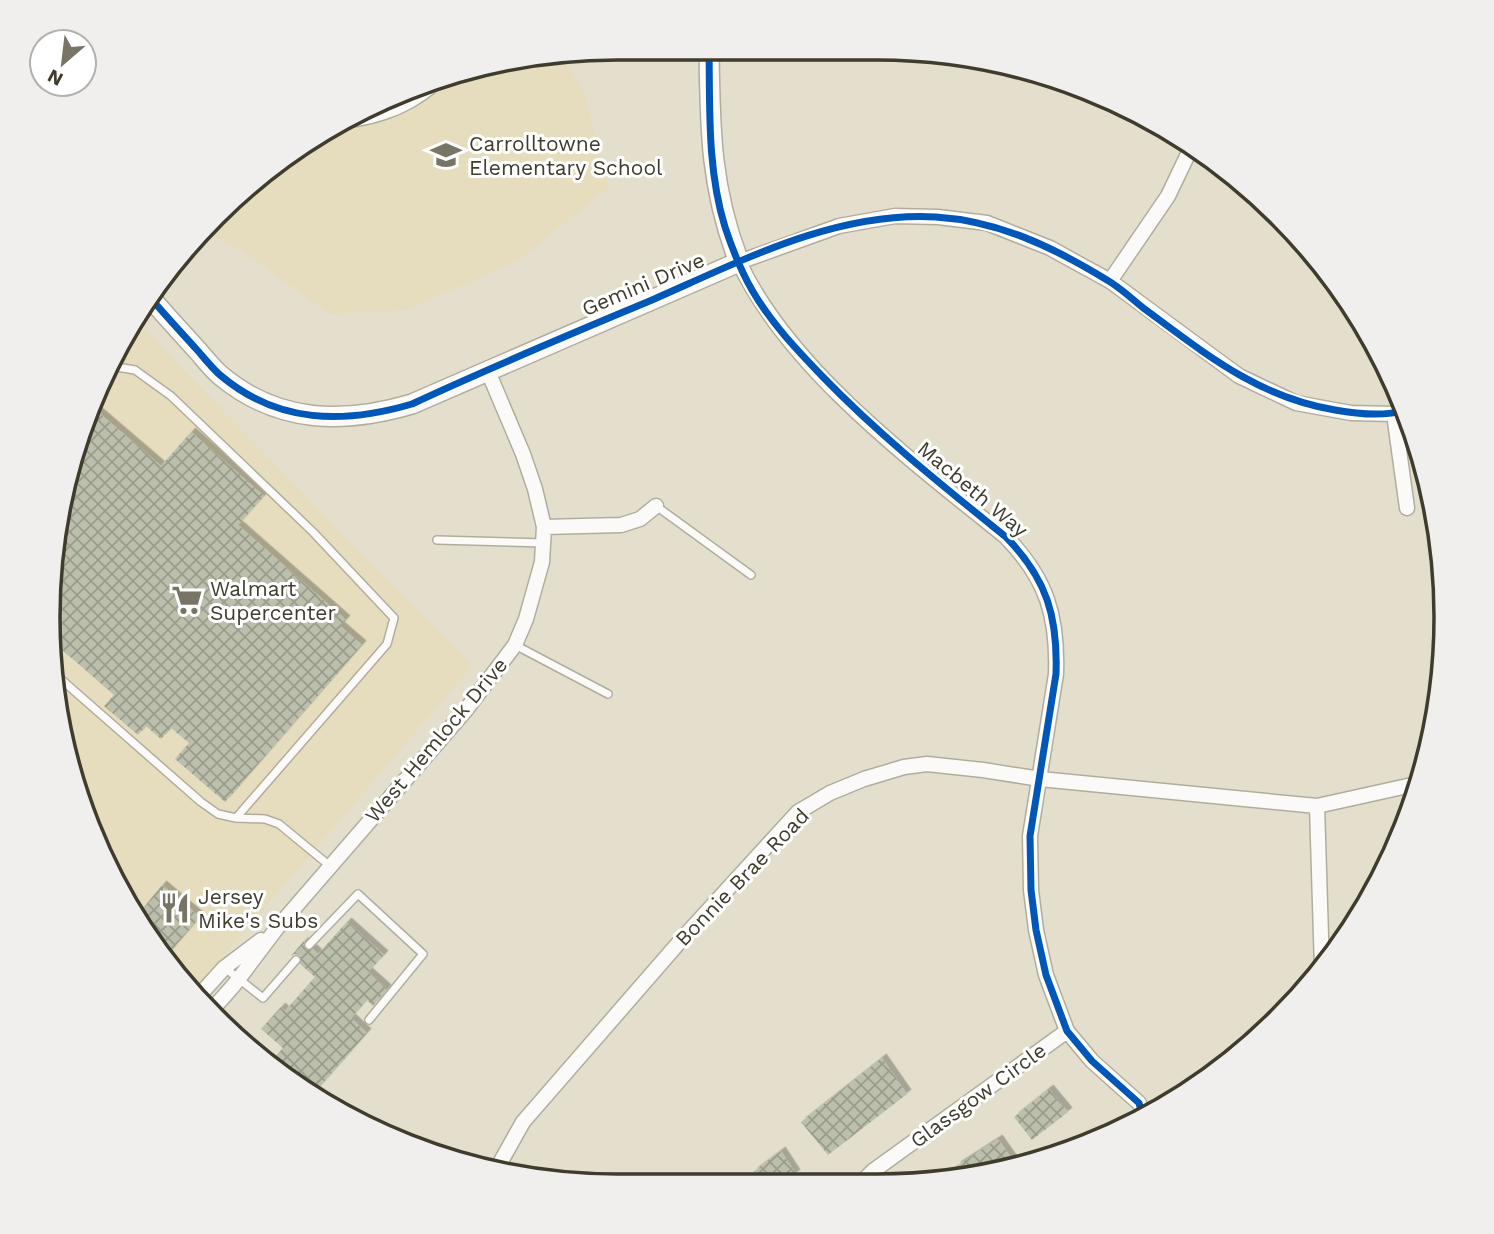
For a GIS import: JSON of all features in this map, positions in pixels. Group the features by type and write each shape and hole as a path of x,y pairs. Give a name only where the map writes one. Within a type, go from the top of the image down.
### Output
{"street":[{"name":"Macbeth Way","path":"709,60 711,151 720,207 752,290 785,337 885,437 1006,537 1023,555 1042,586 1052,611 1057,648 1056,674 1030,836 1031,890 1046,975 1067,1031 1092,1061 1139,1103"},
{"path":"1110,281 1168,196 1188,154"},
{"name":"Gemini Drive","path":"156,303 220,374 251,395 307,415 336,418 380,413 412,404 487,369 739,262 839,226 895,216 938,217 987,223 1050,248 1110,281 1239,376 1296,402 1350,413 1395,412"},
{"name":"West Hemlock Drive","path":"217,1004 276,928 465,711 515,645 535,590 545,543 544,527 523,454 487,369"},
{"path":"1400,425 1406,508"},
{"path":"544,527 621,525 640,519 656,506"},
{"name":"Bonnie Brae Road","path":"500,1162 523,1122 682,939 798,812 830,793 864,779 915,765 1317,806 1408,786"},
{"path":"1317,806 1322,953"},
{"name":"West Hemlock Drive","path":"204,991 224,968 276,928"},
{"name":"Glassgow Circle","path":"870,1174 1067,1031"}],"lane":[{"path":"363,121 377,119 419,100 428,93"},
{"path":"118,367 135,370 171,396 313,532 394,618 387,644 236,818"},
{"path":"656,506 751,575"},
{"path":"437,540 545,543"},
{"path":"515,645 608,694"},
{"path":"63,681 218,814 265,819 279,824 330,866"},
{"path":"309,945 358,894 423,954 369,1020"},
{"path":"224,968 263,998 296,960"}],"shaded area":[{"name":"Carrolltowne Elementary School","path":"567,62 585,95 609,187 516,262 406,310 329,314 244,252 210,236 249,198 307,153 338,134 370,117 438,89 473,78 544,64"},
{"path":"141,326 472,666 198,985 153,927 117,864 89,796 78,761 64,690 61,581 70,508 78,473 102,404"}],"building":[{"name":"Walmart Supercenter","path":"99,413 161,466 191,432 264,496 238,525 346,620 340,626 362,645 225,802 175,759 189,743 171,728 161,739 146,726 138,735 104,706 114,695 61,649 64,544 78,473"},
{"path":"162,885 200,917 171,951 142,909"},
{"path":"347,922 384,955 368,972 387,989 373,1006 367,1000 351,1018 367,1033 318,1088 275,1057 283,1048 261,1029 281,1007 285,1011 315,977 300,964 300,956 291,956 304,941 305,950 313,949 318,954"},
{"path":"882,1058 907,1094 828,1155 801,1122"},
{"path":"1049,1089 1068,1112 1032,1140 1014,1117"},
{"path":"998,1139 1011,1158 958,1169 956,1166"},
{"path":"781,1151 796,1174 754,1174 753,1172"}],"cycle path":[{"path":"709,60 712,160 719,205 740,267 767,314 813,366 866,419 1006,537 1031,568 1047,600 1055,634 1056,674 1030,836 1031,890 1036,930 1046,975 1067,1031 1092,1061 1139,1103 1140,1108"},
{"path":"156,304 214,369 242,391 288,411 337,417 361,415 412,404 790,242 862,222 899,217 936,217 1004,230 1066,257 1112,283 1212,358 1257,385 1307,404 1335,410 1379,414 1395,412"}],"place":[{"name":"Carrolltowne Elementary School","path":"446,155"},
{"name":"Walmart Supercenter","path":"187,600"},
{"name":"Jersey Mike's Subs","path":"175,908"}]}
